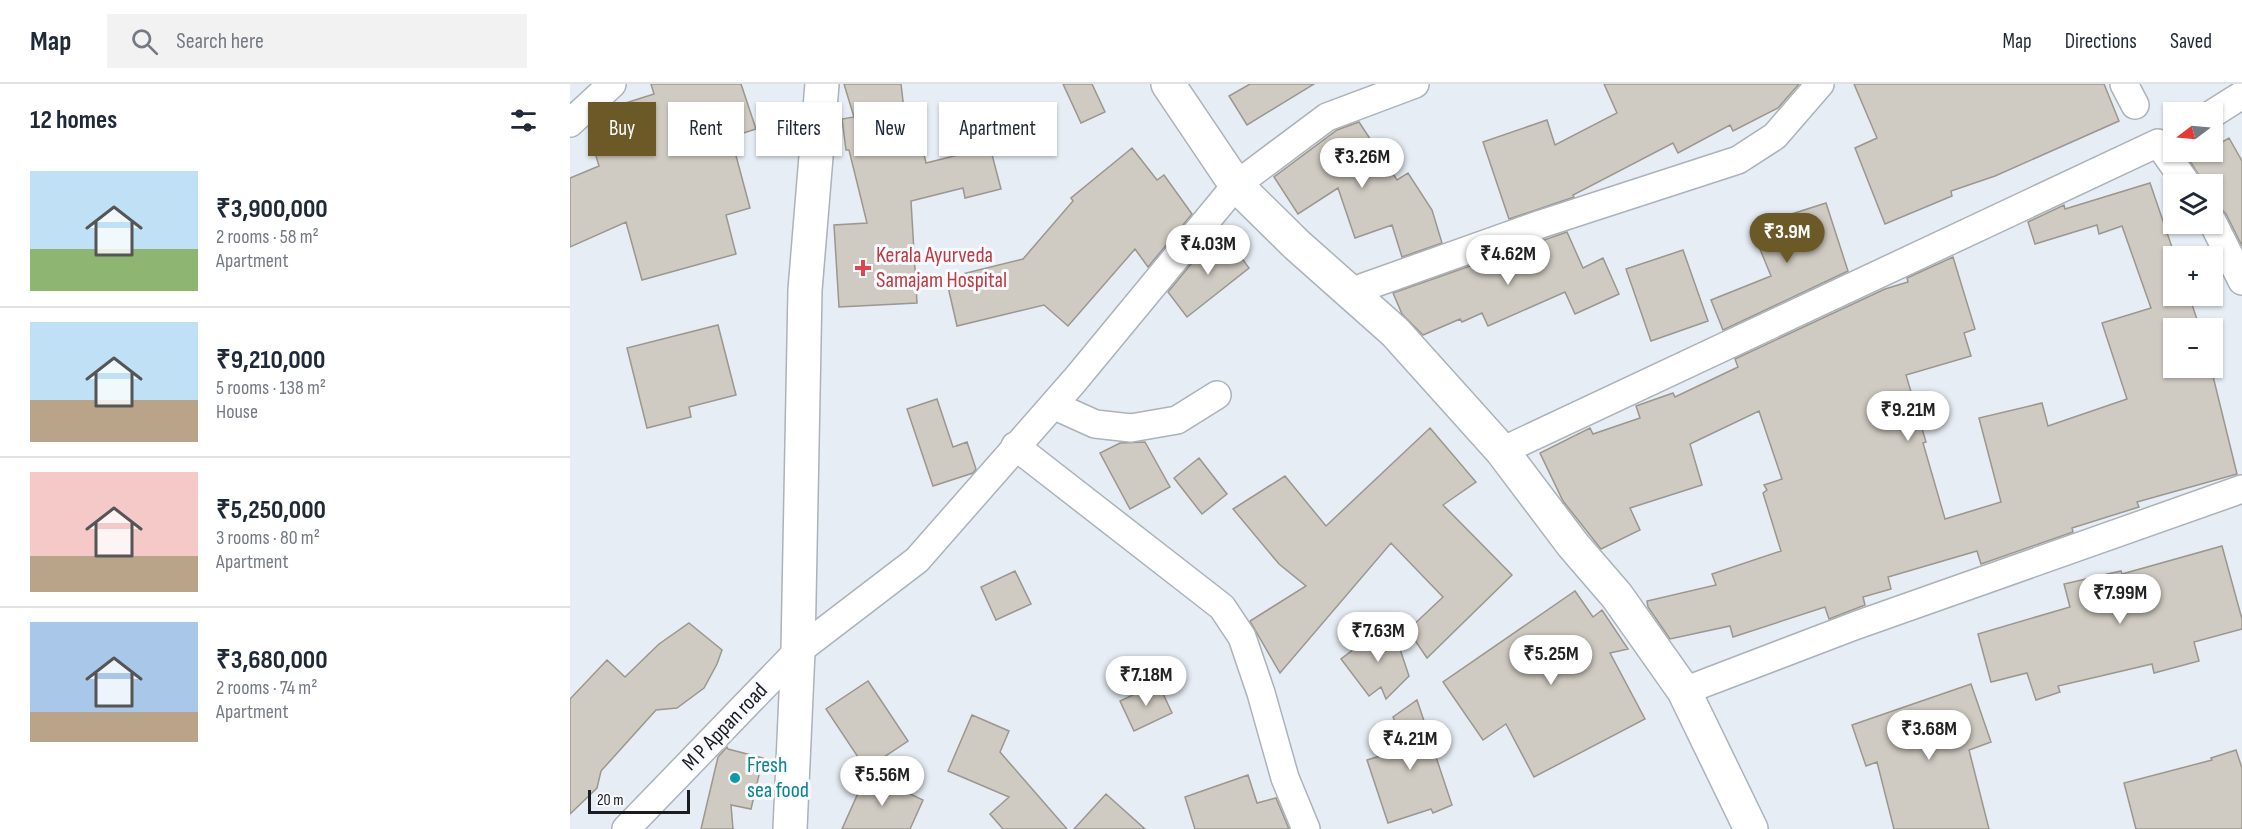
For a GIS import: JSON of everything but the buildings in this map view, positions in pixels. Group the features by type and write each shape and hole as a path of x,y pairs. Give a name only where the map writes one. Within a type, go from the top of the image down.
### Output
{"street":[{"path":"570,123 612,84"},
{"path":"790,829 798,651 805,290 822,84"},
{"path":"1168,84 1236,185 1395,332 1502,451 1573,545 1617,596 1684,691 1751,829"},
{"name":"M P Appan road","path":"626,829 798,651 917,560 1053,405 1236,185 1327,117 1415,84"},
{"path":"1350,292 1541,224 1738,160 1775,136 1820,84"},
{"path":"2223,107 2242,95"},
{"path":"1502,451 2163,140"},
{"path":"2219,234 2242,281"},
{"path":"1053,405 1095,424 1131,428 1177,420 1217,395"},
{"path":"1015,446 1221,607 1242,637 1261,693 1285,778 1306,829"},
{"path":"1684,691 1857,625 2242,489"}],"place":[{"name":"Kerala Ayurveda Samajam Hospital","path":"863,268"},
{"name":"Fresh sea food","path":"735,778"}]}
